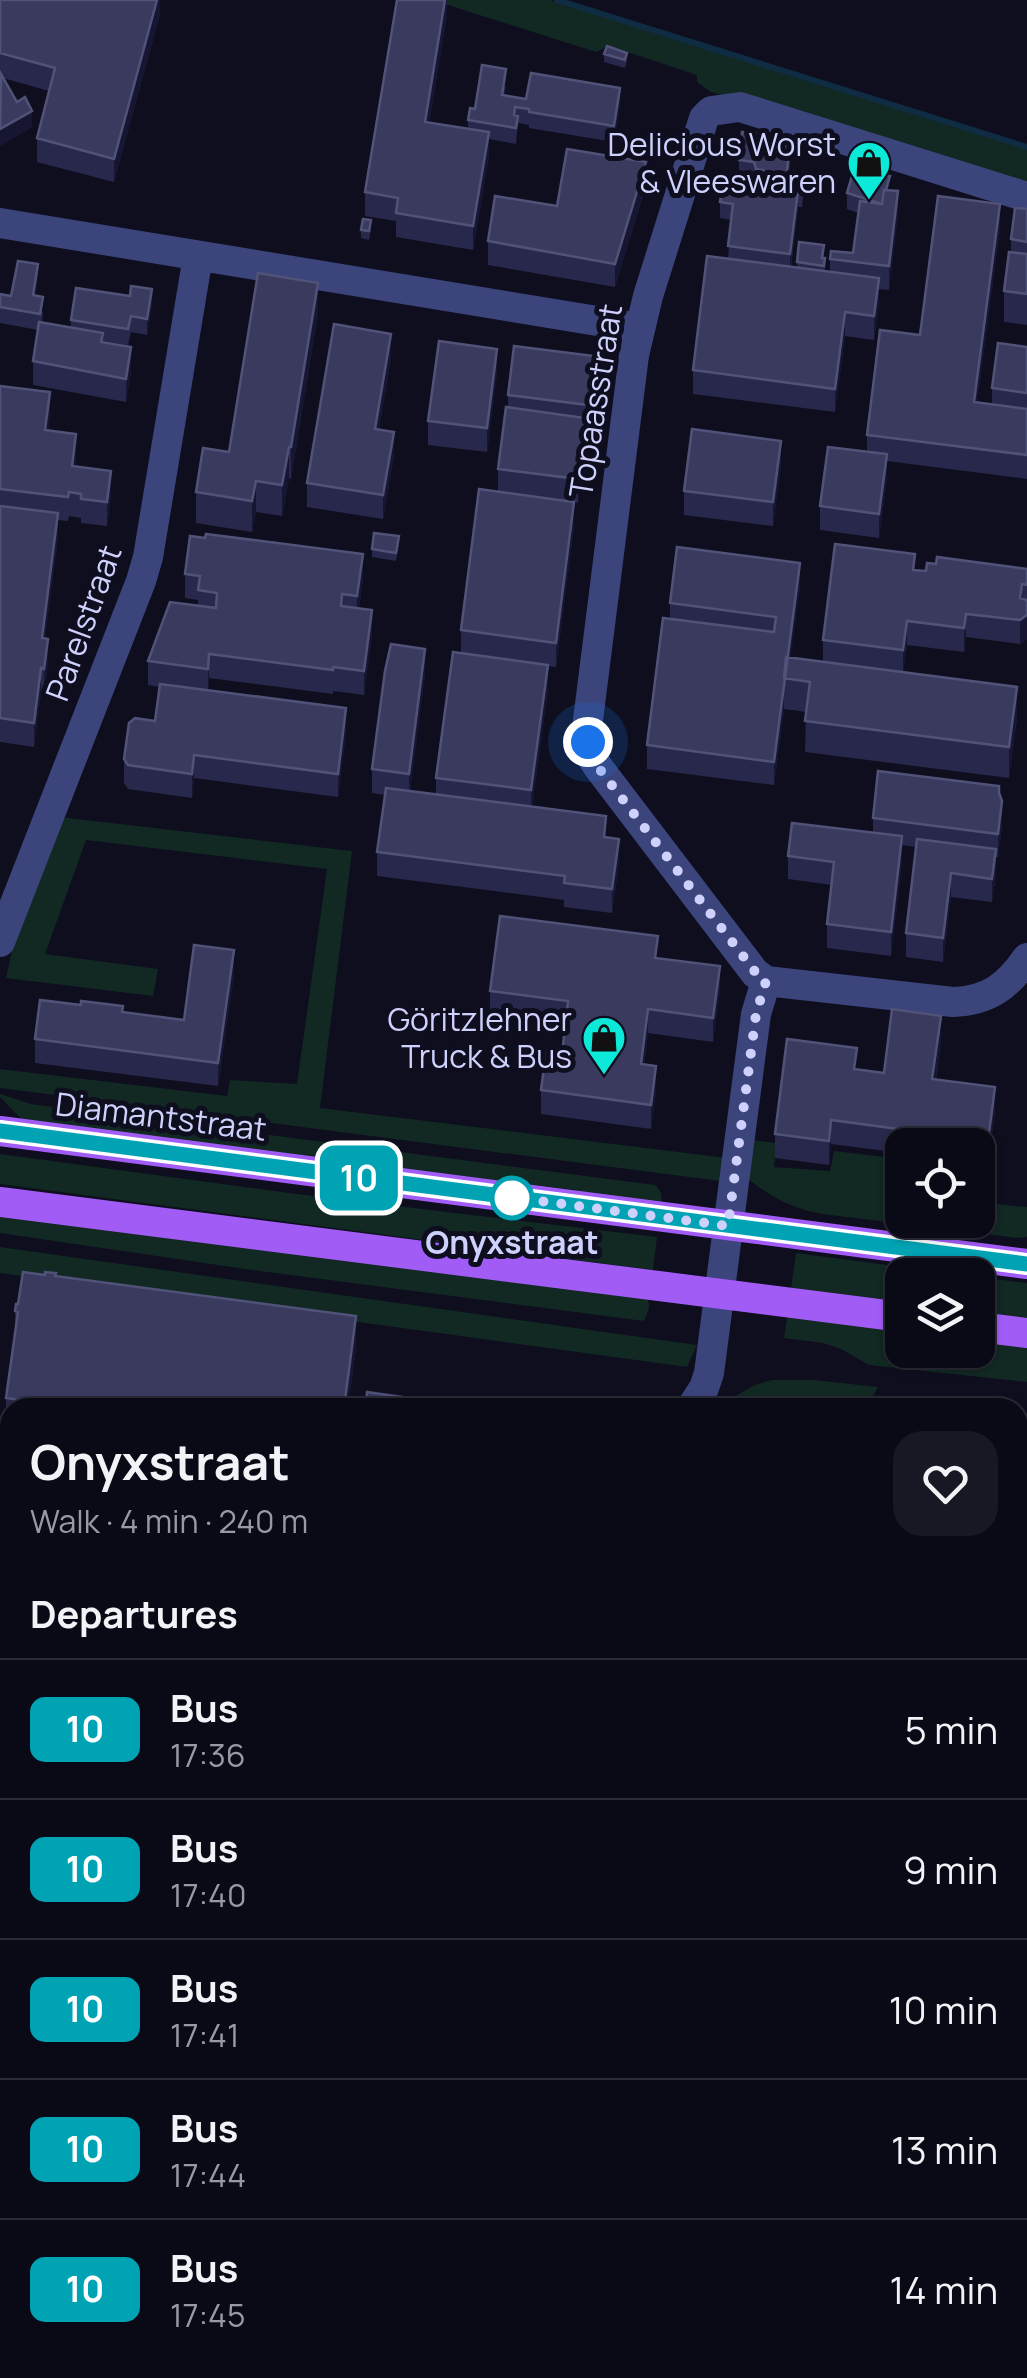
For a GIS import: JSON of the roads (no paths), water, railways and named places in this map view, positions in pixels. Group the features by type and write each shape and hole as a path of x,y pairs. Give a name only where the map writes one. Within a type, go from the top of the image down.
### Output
{"main road":[{"name":"Diamantstraat","path":"0,1131 1027,1264"},
{"path":"0,1202 885,1316"},
{"path":"995,1329 1027,1333"}],"street":[{"name":"Topaasstraat","path":"766,981 747,962 598,767 588,742 634,355 704,118 711,111 740,107 1027,197"},
{"path":"0,222 640,328"},
{"name":"Parelstraat","path":"0,942 148,557 198,256"},
{"path":"698,1398 709,1373 756,1014 766,981 972,1001 1013,978 1027,958"}],"waterway":[{"path":"557,0 1027,147"}],"place":[{"name":"Delicious Worst & Vleeswaren","path":"869,201"},
{"name":"Göritzlehner Truck & Bus","path":"604,1076"},
{"name":"Onyxstraat","path":"512,1198"}]}
